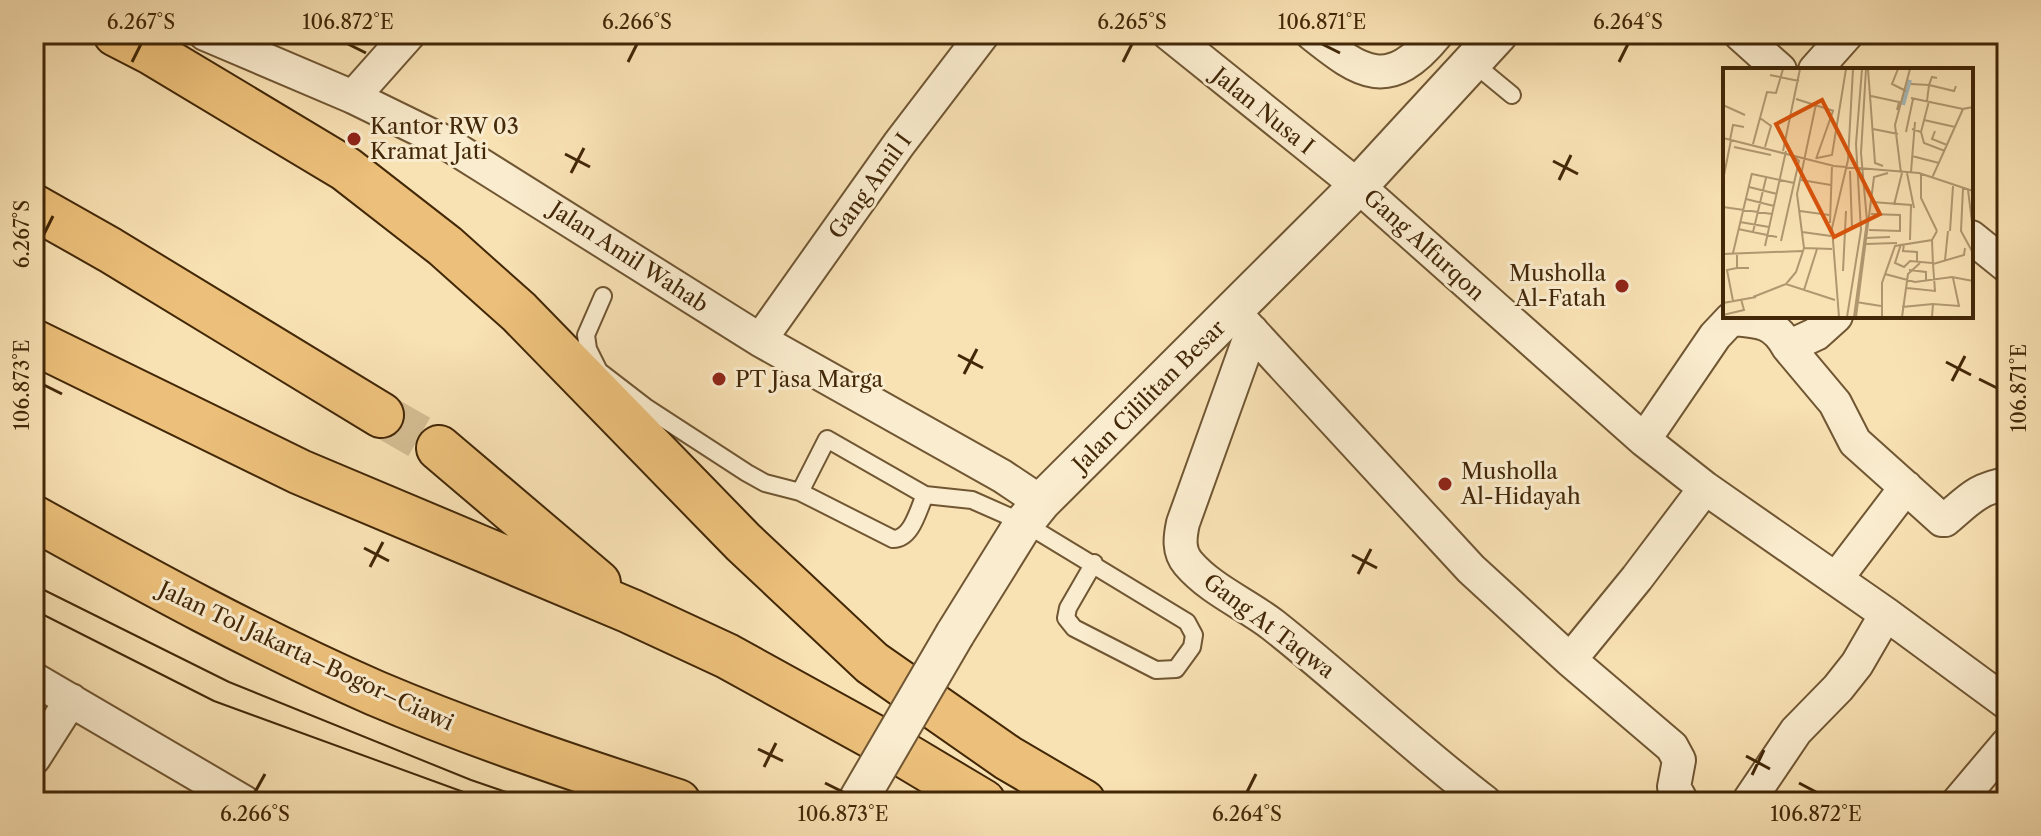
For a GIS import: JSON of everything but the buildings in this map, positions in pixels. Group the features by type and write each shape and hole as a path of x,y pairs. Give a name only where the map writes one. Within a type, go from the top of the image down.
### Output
{"highway":[{"path":"116,34 346,169 445,246 519,312 743,542 872,663 1008,758 1083,802"},
{"path":"34,207 381,415"},
{"path":"34,342 300,472 630,611 727,656 881,741 983,802"},
{"path":"439,448 630,611"},
{"name":"Jalan Tol Jakarta–Bogor–Ciawi","path":"34,518 193,606 372,692 470,732 678,802"}],"street":[{"name":"Jalan Amil Wahab","path":"205,34 353,97 443,141 760,340 1002,476 1032,512"},
{"path":"353,97 409,34"},
{"name":"Gang Amil I","path":"760,340 899,144 983,34"},
{"name":"Jalan Nusa I","path":"1169,34 1358,186"},
{"path":"1312,34 1342,58 1364,71 1375,73 1401,66 1415,58 1437,34"},
{"name":"Jalan Cililitan Besar","path":"857,802 955,634 1032,512 1243,322 1358,186 1498,34"},
{"path":"1740,34 1778,68"},
{"path":"1817,68 1847,34"},
{"name":"Gang Alfurqon","path":"1358,186 1644,440 1705,488 2007,703"},
{"path":"1973,239 2007,266"},
{"path":"1788,347 1816,334 1834,318"},
{"path":"1644,440 1715,336 1731,319 1756,320 1779,331 1788,347 1835,403 1855,442 1945,520 1972,496 1988,487 2007,484"},
{"path":"1243,322 1471,569 1570,660 1672,747 1679,760 1674,787 1682,802"},
{"name":"Gang At Taqwa","path":"1243,322 1183,523 1181,541 1184,556 1197,572 1269,622 1485,802"},
{"path":"1836,579 1906,487"},
{"path":"1570,660 1705,488"},
{"path":"1748,802 1796,731 1857,664 1886,614"},
{"path":"34,679 237,800"},
{"path":"34,758 71,700"},
{"path":"1958,802 2007,744"}],"lane":[{"path":"1472,62 1512,95"},
{"path":"603,296 586,335 588,349 599,371 647,408 747,473 765,483 800,492 893,539 901,539 907,533 925,495"},
{"path":"800,492 827,439 925,495 972,500 1032,512 1094,563 1187,622 1194,635 1192,647 1176,669 1156,670 1074,628 1066,618 1068,608 1094,563"}],"tunnel":[{"path":"381,415 439,448"}],"tram line":[{"path":"34,585 229,682 471,780 535,802"},
{"path":"34,610 214,701 491,802"}],"place":[{"name":"Kantor RW 03 Kramat Jati","path":"354,139"},
{"name":"Musholla Al-Fatah","path":"1622,286"},
{"name":"PT Jasa Marga","path":"719,379"},
{"name":"Musholla Al-Hidayah","path":"1445,484"}]}
